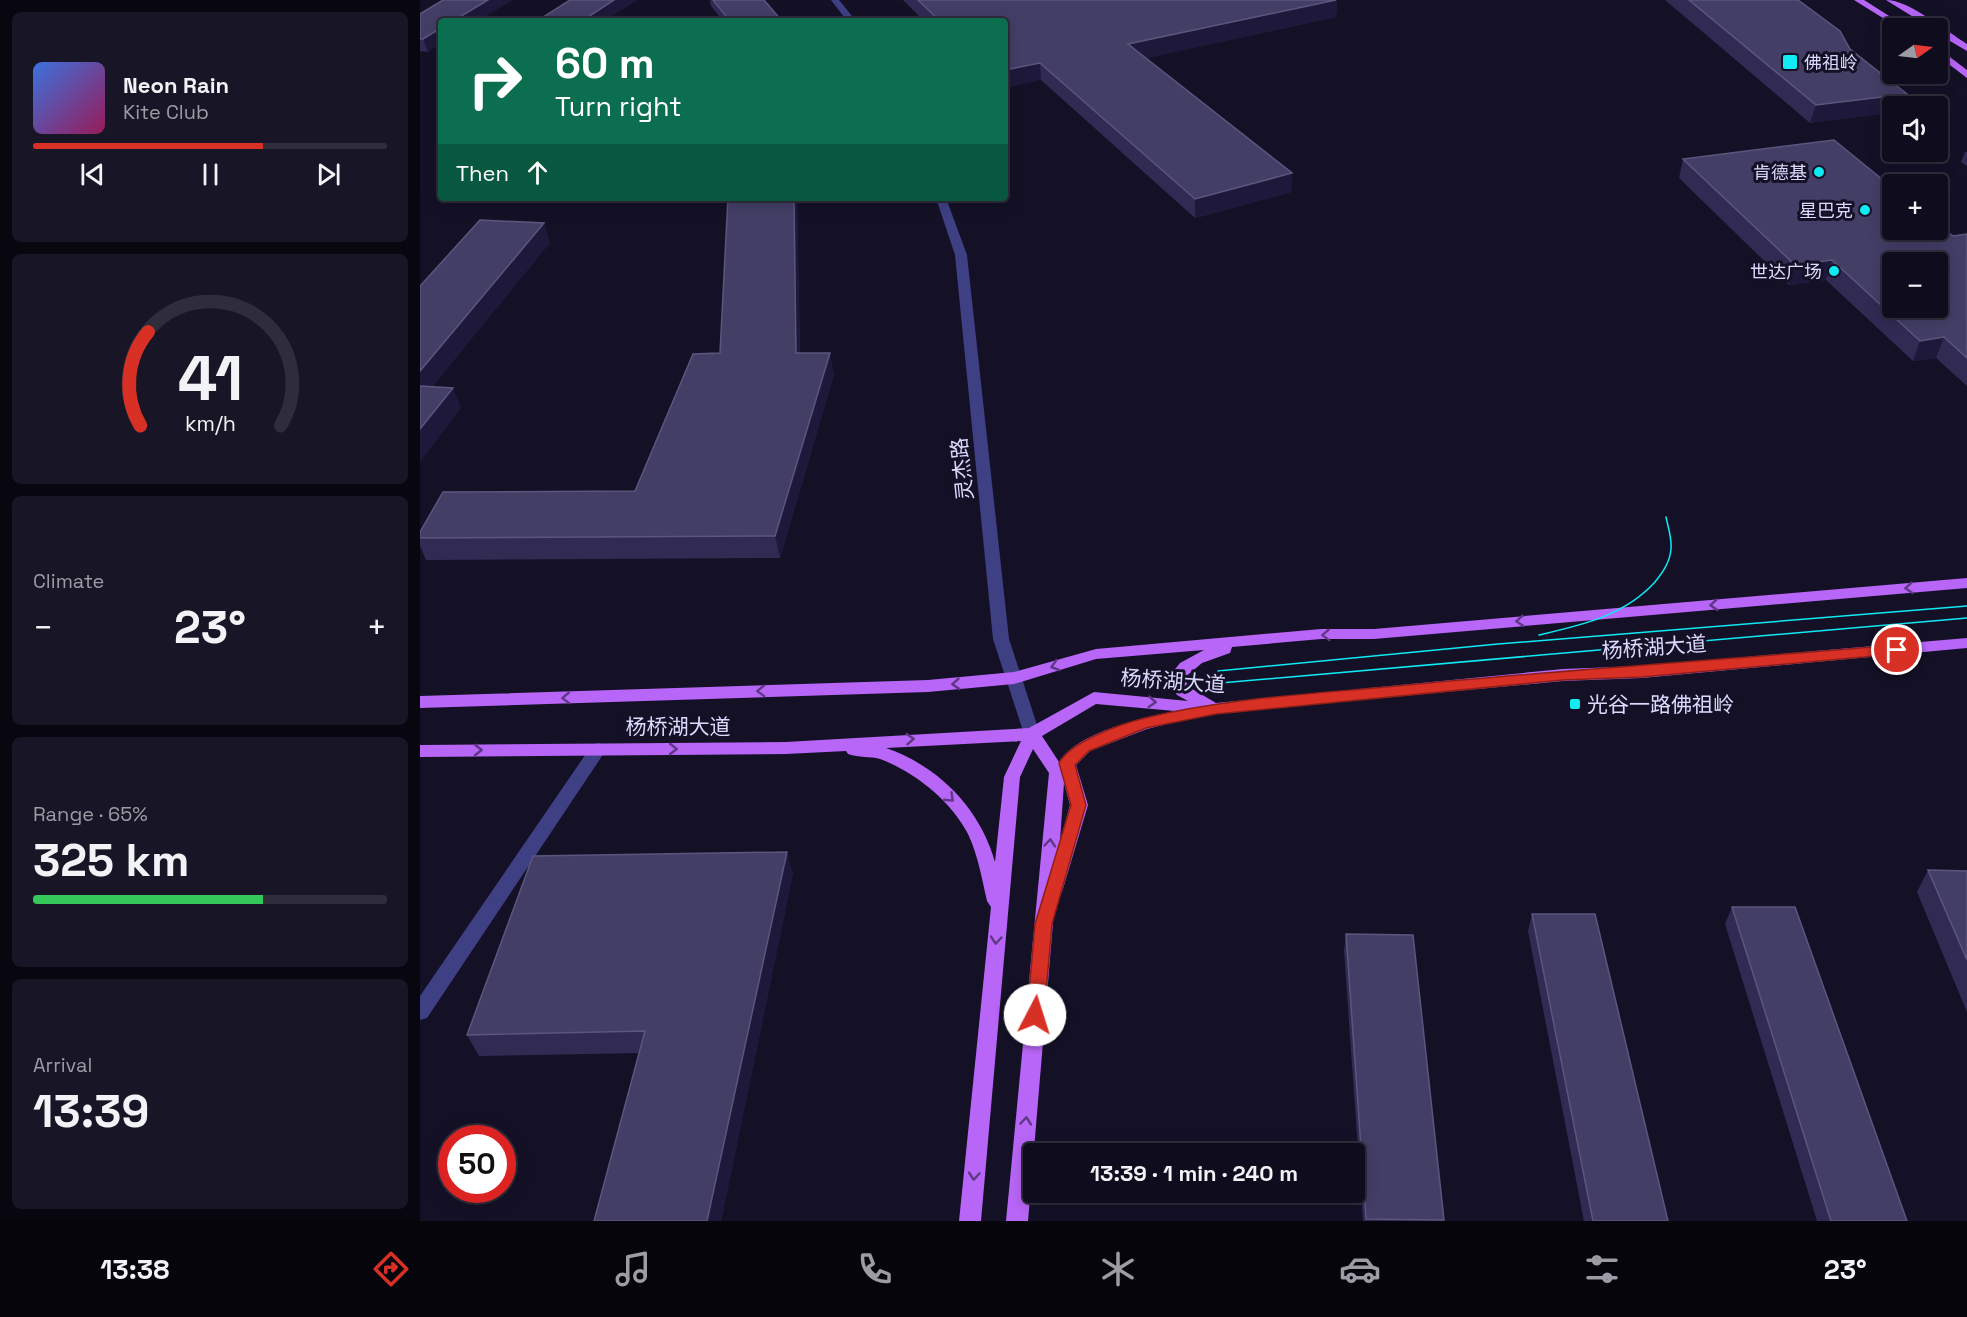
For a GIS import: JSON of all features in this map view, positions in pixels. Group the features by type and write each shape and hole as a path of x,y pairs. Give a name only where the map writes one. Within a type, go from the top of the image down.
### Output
{"main road":[{"path":"1858,0 1888,18"},
{"path":"1890,0 1919,18"},
{"path":"1898,0 1914,15"},
{"path":"1948,36 1967,48"},
{"path":"1948,59 1967,75"},
{"name":"杨桥湖大道","path":"420,702 928,686 1014,678 1096,654 1321,634 1374,634 1967,583"},
{"path":"1216,709 1183,691 1176,678 1183,667 1209,653 1267,639"},
{"name":"杨桥湖大道","path":"420,751 786,748 1032,734 1094,698 1216,709 1563,675 1642,672 1967,644"},
{"path":"1043,924 1079,805 1066,763 1084,747 1144,723 1216,709"},
{"path":"970,1221 1012,777 1032,734"},
{"path":"1017,1221 1057,772 1032,734"},
{"path":"821,746 884,754 926,778 952,799 975,829 985,856 999,912"}],"street":[{"path":"836,0 850,18"},
{"name":"灵杰路","path":"942,201 961,255 1001,639 1032,734"},
{"path":"420,1012 598,750"}],"building":[{"path":"443,0 488,0 458,18 438,18 438,30 423,39 420,39 420,14"},
{"path":"570,0 614,0 587,18 542,18"},
{"path":"713,0 764,0 779,18 728,18"},
{"path":"918,0 1336,0 1128,44 1292,173 1195,199 1040,63 1008,69 1008,18 937,18"},
{"name":"佛祖岭","path":"1689,0 1798,0 1840,31 1850,49 1882,74 1882,84 1894,84 1907,94 1816,105"},
{"name":"世达广场","path":"1834,140 1882,179 1882,240 1948,240 1948,232 1953,236 1967,234 1967,358 1944,337 1920,341 1895,318 1948,318 1948,252 1882,252 1882,306 1832,260 1795,265 1683,159"},
{"path":"728,201 794,201 796,353 830,353 775,536 420,538 420,532 443,492 635,491 693,354 720,353"},
{"path":"480,220 544,223 420,371 420,286"},
{"path":"420,386 453,388 420,429"},
{"path":"787,852 707,1221 594,1221 645,1031 467,1035 533,856"},
{"path":"1928,870 1967,871 1967,960"},
{"path":"1732,907 1795,907 1907,1221 1831,1221"},
{"path":"1532,914 1595,914 1668,1221 1593,1221"},
{"path":"1346,934 1413,935 1444,1220 1366,1219 1365,1143 1361,1143"}],"tram line":[{"path":"1539,635 1602,618 1643,594 1666,567 1669,558 1671,541 1666,517"},
{"path":"1218,671 1498,644 1967,606"},
{"path":"1220,683 1967,618"}],"place":[{"name":"佛祖岭","path":"1790,62"},
{"name":"肯德基","path":"1819,172"},
{"name":"星巴克","path":"1865,210"},
{"name":"世达广场","path":"1834,271"},
{"name":"光谷一路佛祖岭","path":"1575,704"}],"route":[{"path":"1035,1015 1043,924 1079,805 1066,763 1084,747 1144,723 1216,709 1563,675 1642,672 1897,650"}]}
